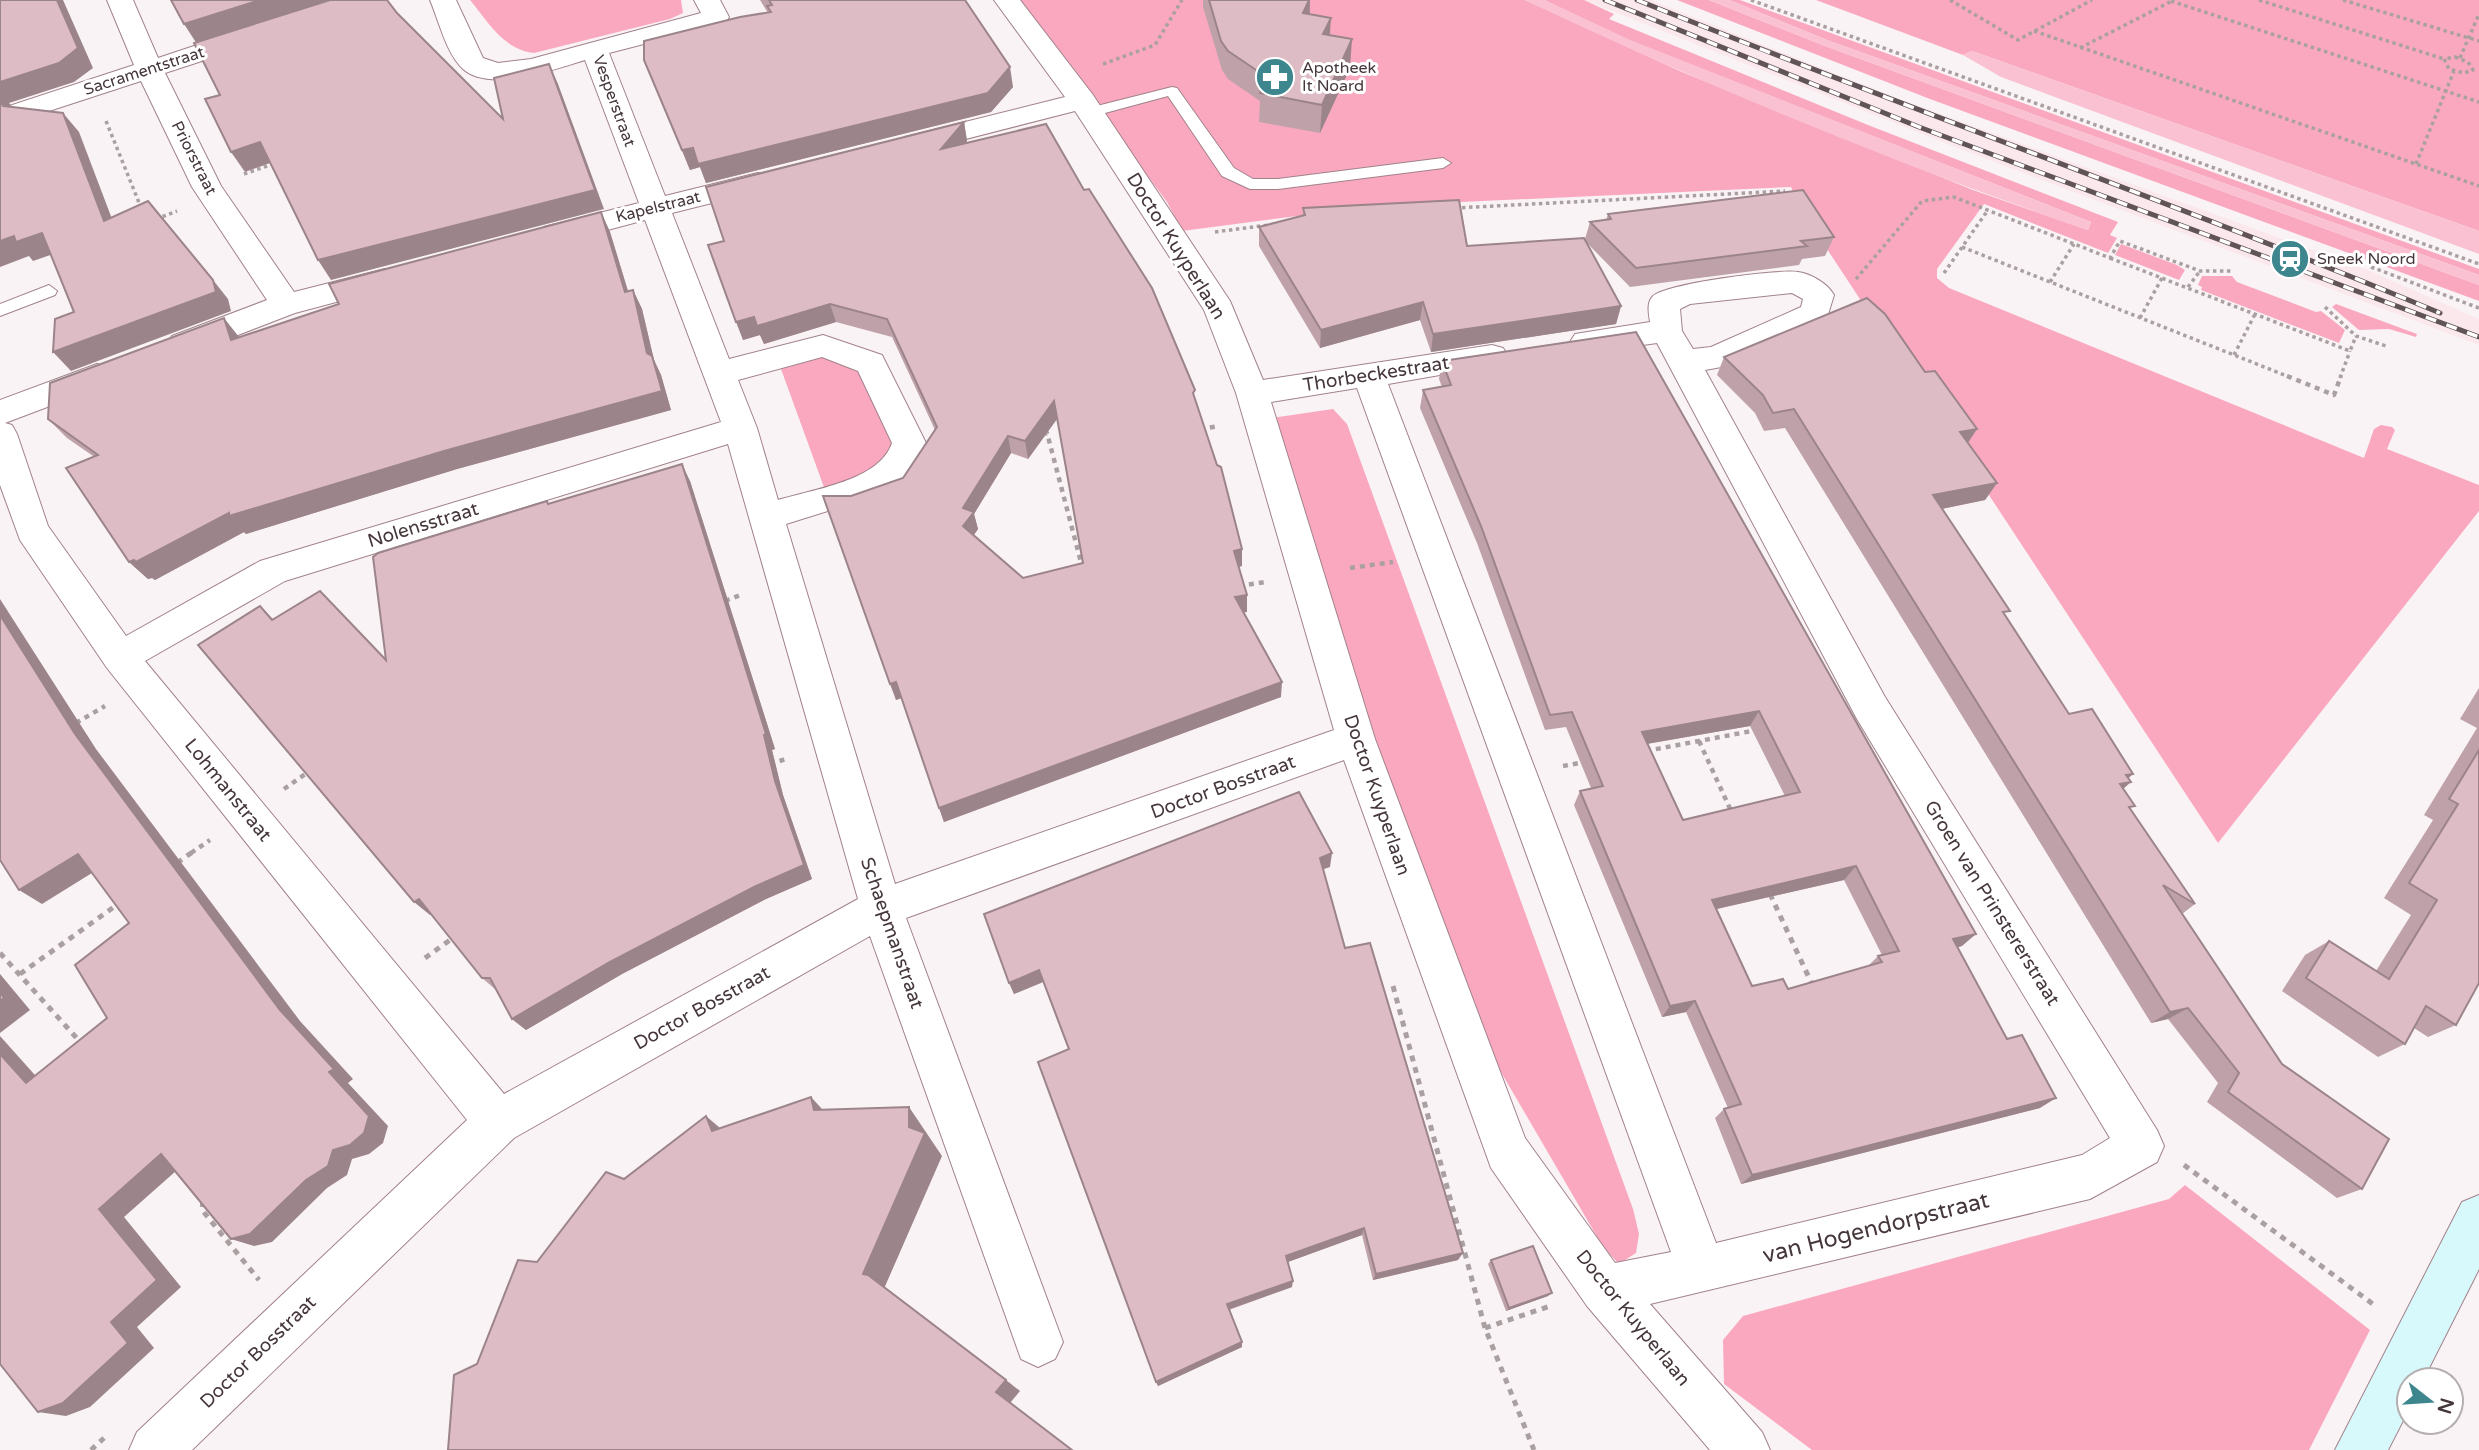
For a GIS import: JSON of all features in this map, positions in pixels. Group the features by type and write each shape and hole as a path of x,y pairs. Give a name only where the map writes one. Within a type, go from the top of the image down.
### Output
{"main road":[{"path":"2365,1447 2479,1219"}],"street":[{"name":"Priorstraat","path":"120,0 149,69 210,192 286,305"},
{"path":"443,0 473,64 491,72 519,70 594,49"},
{"name":"Vesperstraat","path":"655,208 594,49 716,17 707,0"},
{"name":"Doctor Kuyperlaan","path":"1007,0 1079,96 1219,309 1256,406 1356,739 1507,1152 1604,1289 1744,1450"},
{"name":"Sacramentstraat","path":"0,117 277,28"},
{"path":"882,151 1079,96"},
{"name":"Kapelstraat","path":"523,242 788,174"},
{"name":"Schaepmanstraat","path":"655,208 740,428 787,580 881,908 1038,1342"},
{"path":"159,353 286,305 418,270"},
{"path":"1558,346 1675,346 1716,358 1815,313 1819,295 1797,282 1684,294 1664,304 1675,346"},
{"path":"719,373 823,346 845,352 871,363 909,443 903,461 883,481 767,517"},
{"name":"Groen van Prinstererstraat","path":"1675,346 1871,708 2141,1146"},
{"name":"Thorbeckestraat","path":"1256,406 1368,374 1517,353"},
{"path":"0,413 121,367"},
{"path":"1368,374 1702,1270"},
{"name":"Nolensstraat","path":"131,671 273,571 740,428"},
{"name":"Lohmanstraat","path":"0,434 32,530 131,671 498,1122"},
{"name":"Doctor Bosstraat","path":"155,1450 498,1122 881,908 1356,739"},
{"name":"van Hogendorpstraat","path":"1604,1289 1702,1270 2090,1176 2141,1146"}],"lane":[{"path":"1079,96 1172,90 1228,172 1250,184 1278,184 1443,163"},
{"path":"0,310 49,291"}],"path":[{"path":"1079,96 1155,45 1182,0"},
{"path":"1751,0 2479,264"},
{"path":"1950,0 2018,40 2092,0"},
{"path":"2259,0 2444,59 2459,58 2479,72"},
{"path":"2343,0 2479,41"},
{"path":"2080,48 2173,1 2479,102"},
{"path":"2459,58 2479,14"},
{"path":"2034,31 2479,186"},
{"path":"2444,59 2446,66 2454,71 2468,73 2473,70"},
{"path":"2416,164 2454,71"},
{"path":"103,113 142,210"},
{"path":"147,222 281,161"},
{"path":"1445,208 1785,191"},
{"path":"1819,295 1843,292 1866,270 1883,245 1922,201 1954,197 2350,351"},
{"path":"1944,274 1989,211"},
{"path":"1172,238 1282,223"},
{"path":"2110,258 2120,240 2200,271 2231,271"},
{"path":"2050,282 2074,244"},
{"path":"1962,247 2334,395 2356,336"},
{"path":"2371,267 2479,308"},
{"path":"2188,288 2200,271"},
{"path":"2140,318 2162,278"},
{"path":"2325,307 2356,336 2386,346"},
{"path":"2234,355 2255,314"},
{"path":"1191,431 1256,406"},
{"path":"1039,435 1046,433 1058,466 1083,566 1073,569"},
{"path":"1227,587 1435,555"},
{"path":"721,602 787,580"},
{"path":"71,726 131,671"},
{"path":"1715,725 1721,737"},
{"path":"1634,753 1762,729"},
{"path":"1699,741 1738,825"},
{"path":"760,768 832,742"},
{"path":"1517,775 1595,760"},
{"path":"167,870 318,765"},
{"path":"1766,885 1811,982"},
{"path":"20,974 133,894"},
{"path":"387,986 459,933"},
{"path":"0,953 3,962 20,974 87,1050"},
{"path":"1391,978 1485,1328 1534,1450"},
{"path":"2141,1146 2194,1170 2419,1339"},
{"path":"204,1192 202,1210 267,1289"},
{"path":"1485,1328 1604,1289"}],"shaded area":[{"path":"470,0 681,0 683,13 670,19 534,53 523,51 505,41"},
{"path":"1018,0 1525,0 1682,72 1973,190 2088,230 2091,222 1629,40 1544,0 1584,0 1614,14 1609,19 1868,125 2118,222 2110,235 2117,238 2108,253 1984,204 1937,269 1937,278 1949,288 2364,458 2374,429 2381,425 2392,427 2395,430 2387,449 2479,485 2479,511 2218,843 1800,208 1791,187 1374,206 1182,231 1167,202"},
{"path":"1525,0 1544,0 1630,40 2091,222 2088,230 1803,123"},
{"path":"1584,0 1651,0 1891,96 2370,271 2479,319 2479,345 1973,154"},
{"path":"1677,0 1709,0 1825,46 2479,285 2479,301 1930,99"},
{"path":"1709,0 1729,0 1827,40 2479,275 2479,285 1825,46"},
{"path":"1729,0 1740,0 2479,269 2479,275 1827,40"},
{"path":"1816,0 2479,0 2479,231 1972,51 1963,55"},
{"path":"1972,51 2479,231 2479,254 2001,77 1963,55"},
{"path":"2121,244 2185,270 2179,280 2115,255"},
{"path":"2202,276 2232,276 2237,282 2316,312 2321,311 2345,330 2339,343 2201,290 2202,287 2198,285"},
{"path":"2336,304 2417,334 2416,337 2389,329 2359,330 2332,307"},
{"path":"831,355 864,369 896,445 880,470 825,490 781,369"},
{"path":"1333,409 1347,424 1633,1209 1639,1234 1636,1253 1619,1264 1603,1247 1477,1031 1438,939 1264,419"},
{"path":"2185,1185 2370,1330 2309,1450 1812,1450 1724,1384 1723,1340 1743,1316 2169,1199"}],"building":[{"path":"0,0 57,0 78,48 59,63 0,82"},
{"path":"171,0 260,0 184,24"},
{"path":"330,0 387,0 503,119 494,78 549,64 595,190 318,260 260,142 231,152 205,99 220,95 194,43"},
{"path":"769,0 965,0 1010,67 988,93 698,164 693,148 682,150 644,60 644,41 771,12 767,6 772,5"},
{"path":"1209,0 1309,0 1303,13 1331,18 1323,34 1352,39 1322,105 1260,93 1268,78 1228,51 1221,41"},
{"path":"8,103 4,106 63,113 104,221 148,201 213,280 216,292 53,352 55,319 74,312 42,233 16,242 14,236 0,241 0,105"},
{"path":"964,122 941,149 1046,124 1084,190 1089,189 1152,288 1195,390 1193,393 1217,465 1221,467 1242,549 1234,551 1247,595 1235,597 1282,682 939,808 896,682 890,684 823,496 851,496 903,478 937,427 887,319 830,304 757,326 754,317 736,322 708,245 724,241 706,187","holes":["1054,401 1083,563 1023,578 963,526 974,512 963,508 1008,436 1025,441"]},
{"path":"1803,190 1834,237 1801,241 1807,246 1636,268 1590,222 1611,219 1608,214"},
{"path":"1459,200 1467,246 1584,238 1621,306 1433,334 1423,302 1321,330 1259,227 1305,215 1303,208"},
{"path":"601,212 625,292 633,290 647,353 652,356 662,391 444,451 229,516 229,513 136,562 129,562 66,468 98,455 48,419 50,383 224,318 231,340 339,304 329,284"},
{"path":"1867,298 1885,314 1925,372 1935,371 1977,429 1960,432 1997,483 1933,495 2010,611 2003,612 2069,714 2092,709 2133,774 2126,775 2131,782 2120,784 2135,806 2129,807 2195,904 2163,885 2282,1064 2389,1139 2362,1189 2228,1092 2239,1073 2188,1008 2170,1012 1794,409 1773,413 1763,395 1724,357"},
{"path":"1636,332 1976,934 1953,939 2007,1039 2022,1035 2056,1098 1752,1175 1724,1109 1741,1104 1695,1001 1670,1006 1580,791 1603,786 1572,712 1550,715 1481,526 1423,390 1451,385 1442,361","holes":["1759,711 1800,792 1683,820 1642,732","1856,866 1899,951 1878,956 1882,962 1788,989 1783,979 1752,986 1712,900"]},
{"path":"682,464 766,734 764,735 775,781 804,865 756,886 610,962 512,1019 490,978 482,978 419,899 414,902 198,645 260,606 272,620 320,591 386,660 373,557 378,553 547,501 548,504"},
{"path":"0,615 75,734 280,1010 334,1069 329,1072 369,1116 364,1133 350,1145 333,1150 328,1166 306,1180 250,1234 231,1239 161,1154 99,1209 157,1280 111,1322 128,1343 63,1403 38,1412 0,1364 0,1054 26,1083 107,1018 75,965 129,923 78,854 19,890 0,860"},
{"path":"2479,750 2479,983 2456,1025 2426,1006 2405,1044 2306,978 2329,941 2389,979 2437,900 2409,883 2458,804 2449,799"},
{"path":"1299,792 1332,853 1320,858 1345,948 1370,943 1463,1253 1376,1274 1364,1228 1286,1256 1293,1281 1227,1304 1242,1342 1156,1382 1038,1062 1069,1049 1039,970 1009,983 984,914"},
{"path":"811,1097 814,1110 909,1107 909,1127 925,1133 863,1274 868,1275 1006,1380 996,1392 1072,1450 448,1450 454,1375 477,1364 518,1260 537,1262 606,1172 624,1179 706,1116 712,1131"},
{"path":"1533,1246 1552,1293 1509,1308 1491,1260"}],"railway":[{"path":"1605,0 1919,127 2479,337"},
{"path":"1637,0 2440,313"}],"place":[{"name":"Apotheek It Noard","path":"1275,77"},
{"name":"Sneek Noord","path":"2290,259"}]}
